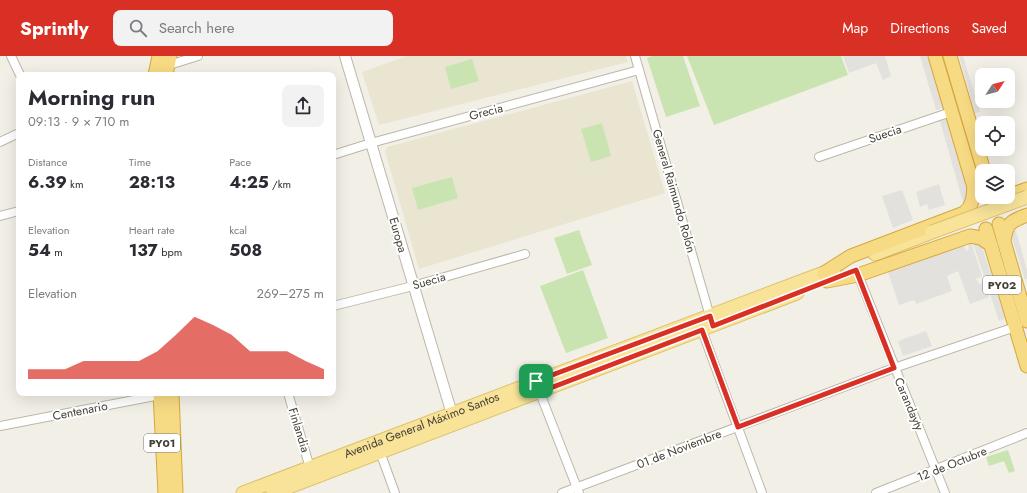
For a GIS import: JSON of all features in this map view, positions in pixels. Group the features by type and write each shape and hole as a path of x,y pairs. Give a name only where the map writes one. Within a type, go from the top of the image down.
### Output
{"highway":[{"path":"935,56 980,209"},
{"path":"950,56 982,164"},
{"path":"826,277 851,256 964,213 970,207 973,199 974,187"},
{"path":"1015,193 1027,189"},
{"path":"1004,240 1006,228 1012,221 1027,215"},
{"name":"PY02","path":"999,224 1023,324 1027,366"},
{"name":"PY02","path":"986,229 1023,324"},
{"path":"826,277 857,272 970,236 982,238 991,245"},
{"name":"PY01","path":"164,396 164,493"},
{"name":"PY01","path":"164,396 176,493"}],"main road":[{"name":"Avenida General Máximo Santos","path":"243,493 310,468 379,448 878,257 1027,197"},
{"name":"Avenida General Máximo Santos","path":"857,272 878,257 1027,206"},
{"name":"Avenida General Máximo Santos","path":"273,493 379,448 452,414 538,387"}],"street":[{"path":"11,56 19,72"},
{"path":"163,67 198,56"},
{"name":"Europa","path":"345,56 452,414"},
{"name":"General Raimundo Rolón","path":"635,56 706,323 738,427 762,493"},
{"name":"Grecia","path":"336,154 371,143 639,70"},
{"name":"Suecia","path":"819,157 951,112"},
{"path":"0,142 16,134"},
{"path":"0,216 16,212"},
{"name":"Suecia","path":"336,305 413,286 525,254"},
{"name":"Carandayty","path":"857,272 945,493"},
{"name":"01 de Noviembre","path":"562,493 578,490 894,368 1023,324"},
{"path":"538,387 578,490"},
{"name":"Centenario","path":"0,426 154,396"},
{"name":"Finlandia","path":"289,396 310,468"},
{"name":"12 de Octubre","path":"876,493 1027,433"},
{"path":"379,448 395,493"}],"shaded area":[{"path":"407,56 626,56 628,62 379,125 362,72"},
{"path":"843,56 885,56 891,76 883,80 876,63 849,73"},
{"path":"920,56 927,56 943,108 936,110"},
{"path":"959,56 963,56 975,96 975,108 979,108 980,112 975,113"},
{"path":"632,81 665,193 419,269 385,151 387,147"},
{"path":"946,119 968,194 968,200 963,202 940,121"},
{"path":"939,184 945,205 929,210 927,204 920,207 916,192"},
{"path":"902,190 913,220 893,228 882,196"},
{"path":"1016,231 1027,270 1027,279 1025,280 1010,232"},
{"path":"980,241 993,280 986,282 973,243"},
{"path":"967,242 971,242 982,276 976,279 979,284 984,282 989,297 970,304 958,271 947,276 952,291 916,304 914,300 899,305 888,272 963,244 966,251 969,249"},
{"path":"997,292 1005,319 999,321 990,294"},
{"path":"926,331 932,346 903,356 898,341"}],"green space":[{"path":"652,56 683,56 700,106 666,117 647,58"},
{"path":"687,56 841,56 848,75 714,125"},
{"path":"472,59 479,81 451,89 445,67"},
{"path":"602,123 611,156 591,162 581,129"},
{"path":"452,177 458,198 418,210 412,188"},
{"path":"579,230 592,265 567,274 554,238"},
{"path":"583,270 608,338 566,353 540,286"},
{"path":"1008,450 1015,471 1009,473 1004,461 989,466 986,457"}],"route":[{"path":"856,270 894,368 738,427 702,330 540,392 536,381 710,316 713,326 856,270"}]}
